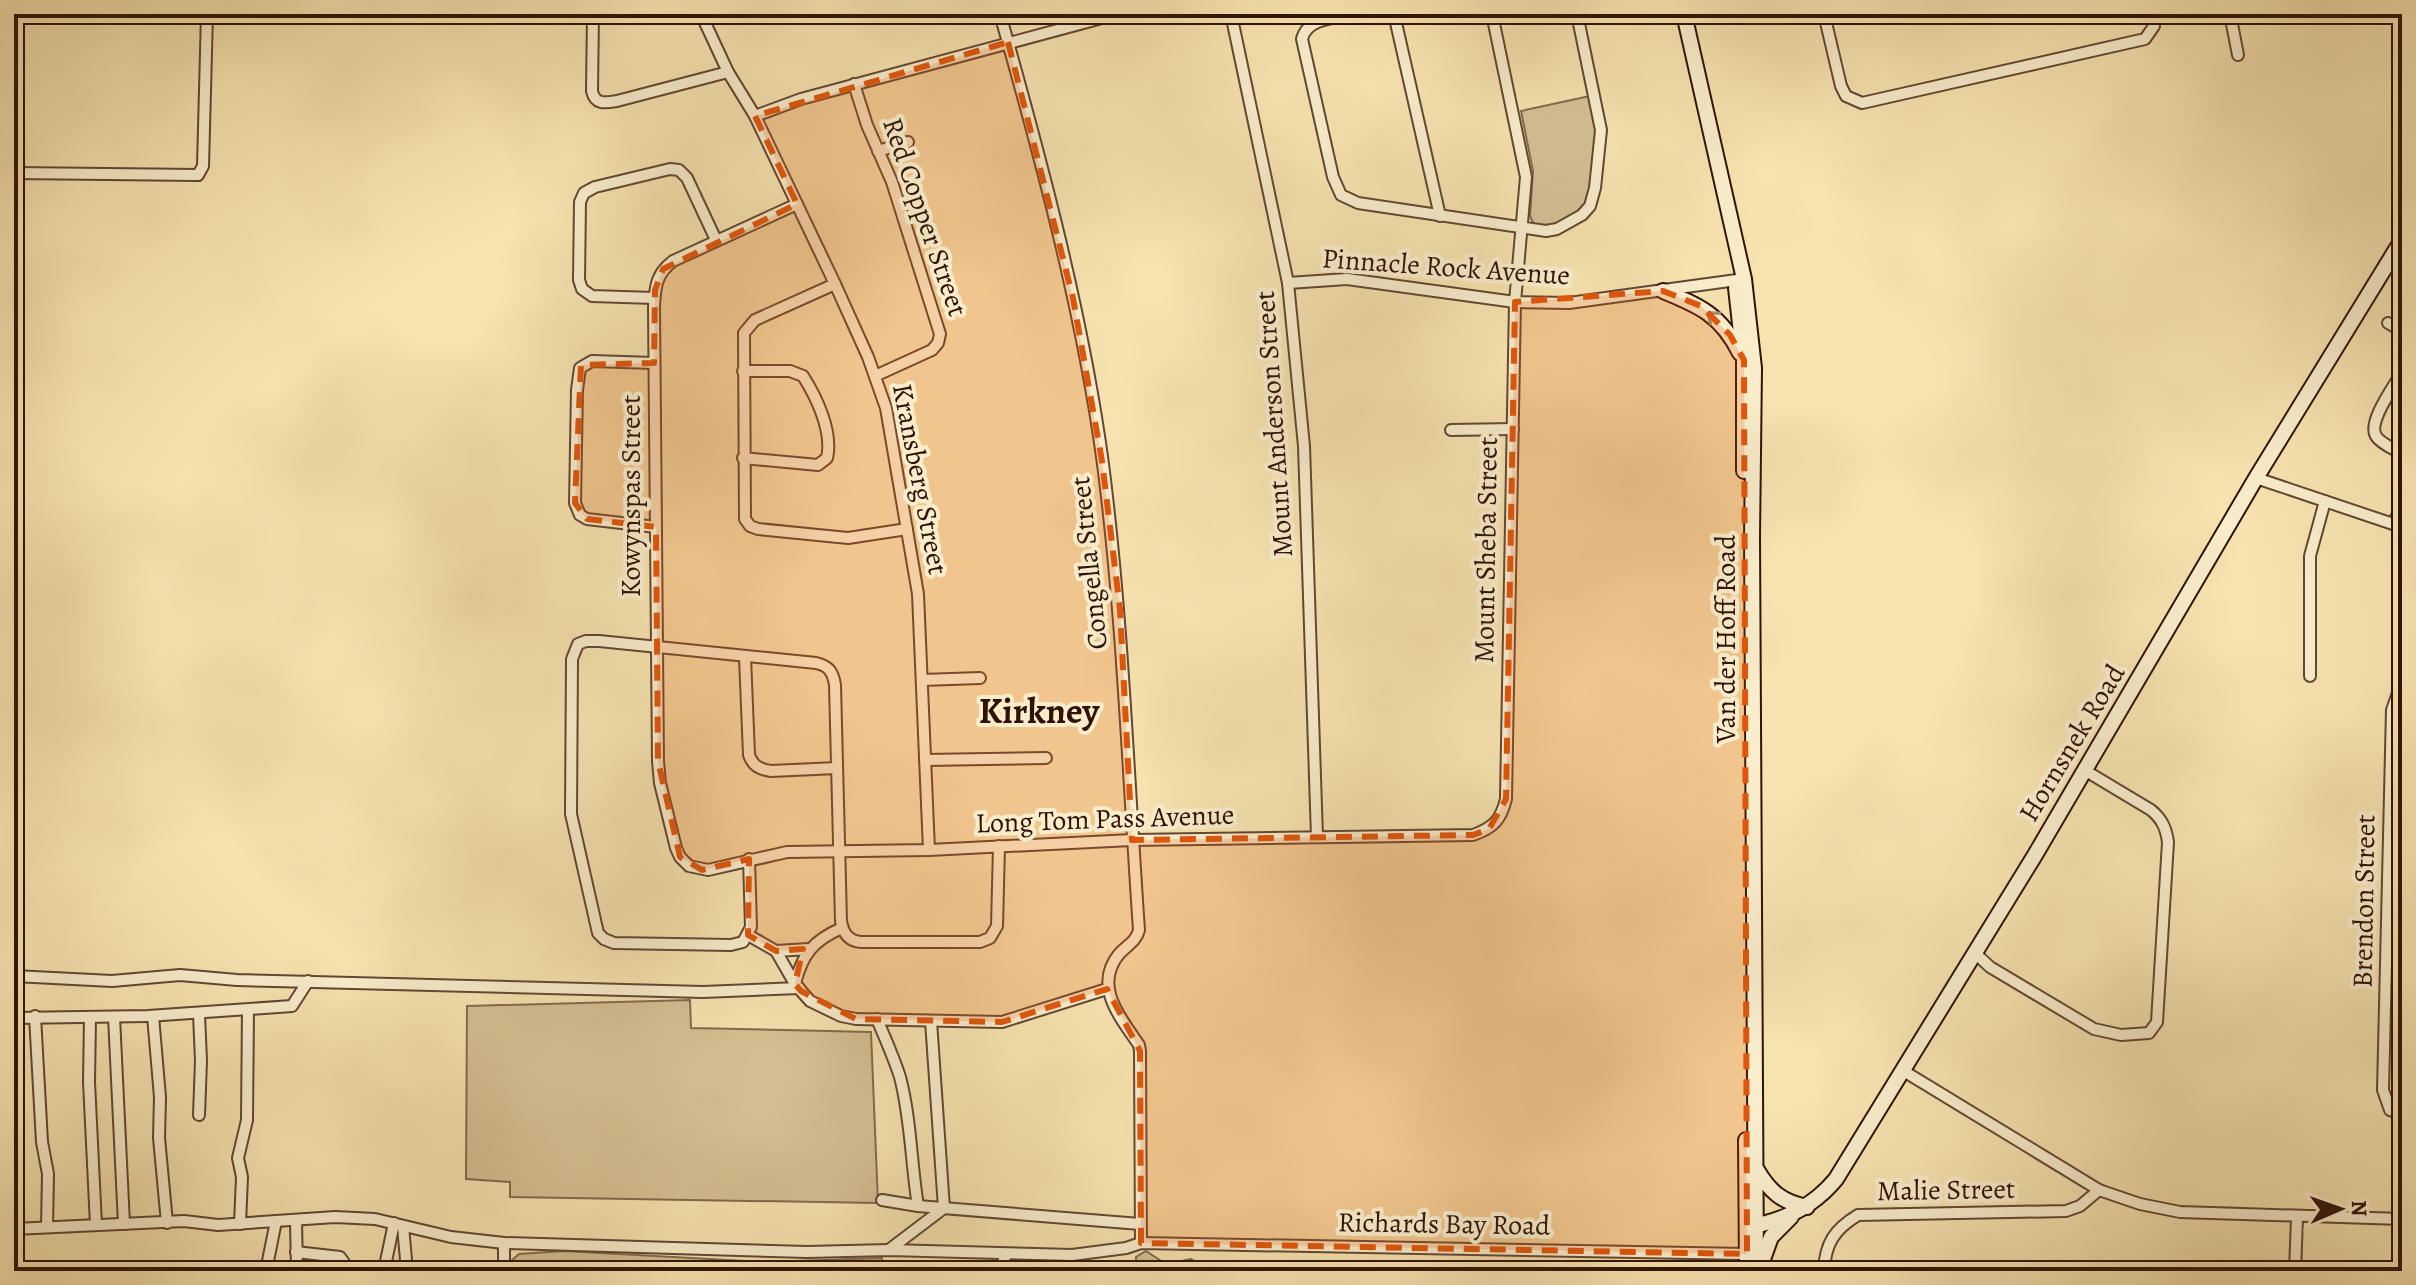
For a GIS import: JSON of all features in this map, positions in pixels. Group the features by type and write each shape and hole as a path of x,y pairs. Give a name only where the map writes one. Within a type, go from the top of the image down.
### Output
{"main road":[{"name":"Van der Hoff Road","path":"1677,14 1751,331 1755,420 1752,537 1755,1166 1747,1271"},
{"name":"Van der Hoff Road","path":"1684,14 1739,279 1744,360 1751,1226 1758,1271"},
{"name":"Hornsnek Road","path":"1751,1226 1801,1210 1821,1197 1836,1179 2086,771 2256,478 2402,240"},
{"path":"1663,291 1693,302 1713,316 1730,335 1744,360"},
{"path":"1755,1166 1771,1192 1801,1210 1771,1237 1758,1271"}],"street":[{"path":"14,173 198,175 203,166 207,14"},
{"path":"593,14 592,91 600,102 617,101 728,72"},
{"name":"Kransberg Street","path":"701,14 728,72 755,116 835,284 886,408 918,594 929,850"},
{"name":"Congella Street","path":"1000,14 1073,298 1102,461 1120,609 1139,930 1137,939 1115,961 1107,989"},
{"path":"755,116 854,84 1117,14"},
{"name":"Mount Anderson Street","path":"1231,14 1288,283 1304,446 1317,837"},
{"path":"1357,14 1314,23 1303,34 1335,183 1341,195 1358,203 1546,231 1557,229 1582,215 1593,199 1601,130 1577,14"},
{"path":"1394,14 1440,216"},
{"name":"Mount Sheba Street","path":"1492,14 1525,165 1526,187 1515,302 1506,799"},
{"path":"1824,14 1841,86 1846,96 1862,103 2145,39 2154,26 2153,14"},
{"path":"2230,14 2238,55"},
{"name":"Red Copper Street","path":"854,84 892,182 940,334 932,350 875,376"},
{"path":"878,151 908,142"},
{"path":"654,298 592,296 582,289 579,282 580,202 584,193 670,169 679,170 685,174 716,240"},
{"name":"Kowynspas Street","path":"689,866 676,848 660,783 656,646 656,281 663,269 673,261 797,204"},
{"name":"Pinnacle Rock Avenue","path":"1288,283 1347,279 1515,302 1569,303 1739,279"},
{"path":"835,284 755,320 744,333 743,515 754,528 848,538 907,529"},
{"path":"2388,323 2402,331"},
{"path":"654,363 596,361 581,365 577,390 575,503 577,513 587,519 656,527"},
{"path":"743,371 790,371 803,376 820,411 829,445 827,458 818,465 743,458"},
{"path":"2402,372 2376,418 2374,432 2377,438 2402,454"},
{"path":"1451,430 1513,429"},
{"path":"2256,478 2398,526 2402,506"},
{"path":"2402,488 2402,499"},
{"path":"2310,676 2310,556 2325,501"},
{"path":"749,859 751,923 743,942 731,945 614,943 604,939 595,927 570,805 573,652 578,644 586,641 656,646 816,663 831,671 835,685 842,928 850,939 861,942 986,940 997,926 999,846"},
{"path":"745,657 749,755 752,762 762,770 771,771 837,768"},
{"path":"922,680 980,678"},
{"name":"Brendon Street","path":"2400,691 2392,710 2383,1090 2390,1110 2402,1114"},
{"path":"925,760 1046,758"},
{"path":"1975,953 1990,967 2094,1029 2134,1036 2149,1033 2157,1022 2168,842 2166,829 2151,810 2086,771"},
{"name":"Long Tom Pass Avenue","path":"689,866 708,870 787,852 929,850 1132,840 1473,835 1489,829 1499,820 1506,799"},
{"path":"2389,831 2402,831"},
{"path":"797,986 799,967 809,949 842,928"},
{"path":"748,935 776,951 810,1001 841,1016 1002,1022 1107,989 1111,1003 1140,1051 1141,1243"},
{"path":"776,951 809,949"},
{"path":"2387,971 2402,971"},
{"path":"14,976 112,981 180,975 237,980 481,988 703,992 797,986"},
{"path":"14,1018 153,1016 292,1006 308,981"},
{"path":"240,1224 242,1177 238,1158 247,1120 248,1010"},
{"path":"199,1014 199,1115"},
{"path":"35,1016 42,1142 48,1174 47,1227"},
{"path":"153,1016 167,1223"},
{"path":"90,1017 89,1082 96,1225"},
{"path":"114,1017 124,1224"},
{"path":"877,1019 899,1076 910,1131 918,1206"},
{"path":"931,1021 944,1208"},
{"path":"1902,1070 2099,1190 2140,1204 2180,1212 2402,1219"},
{"name":"Malie Street","path":"1824,1271 1826,1249 1833,1234 1858,1215 2066,1211 2080,1206 2099,1190"},
{"path":"882,1200 918,1206 1140,1224"},
{"path":"889,1250 944,1208"},
{"name":"Richards Bay Road","path":"14,1229 194,1222 218,1225 335,1217 375,1219 451,1237 504,1243 807,1252 889,1250 1072,1255 1141,1243 1747,1254"},
{"path":"2295,1271 2297,1218"},
{"path":"296,1220 297,1271"},
{"path":"266,1271 276,1221"},
{"path":"384,1271 399,1225"},
{"path":"399,1225 407,1271"},
{"path":"504,1243 504,1271"},
{"path":"296,1252 340,1257 350,1271"},
{"path":"1000,1271 1006,1254"}],"highlighted area":[{"path":"1008,42 1073,298 1102,461 1120,609 1132,840 1473,835 1489,829 1506,799 1515,302 1663,291 1701,306 1730,335 1744,360 1747,1254 1141,1243 1140,1051 1107,989 1002,1022 856,1019 801,991 795,984 803,949 776,951 748,935 749,859 702,870 680,857 658,761 656,527 587,519 575,503 581,365 654,363 655,290 663,269 797,204 755,116"}],"shaded area":[{"path":"1590,96 1597,120 1595,172 1589,198 1584,209 1550,227 1541,227 1533,223 1530,216 1533,171 1521,111"},
{"path":"690,1000 691,1028 871,1032 878,1203 510,1197 510,1182 466,1179 467,1006"},
{"path":"564,1251 765,1262 882,1258 883,1271 511,1271 510,1262 519,1254"},
{"path":"1146,1251 1166,1264 1191,1259 1210,1269 1224,1271 1136,1271 1136,1257"}],"district":[{"name":"Kirkney","path":"1039,710"}]}
